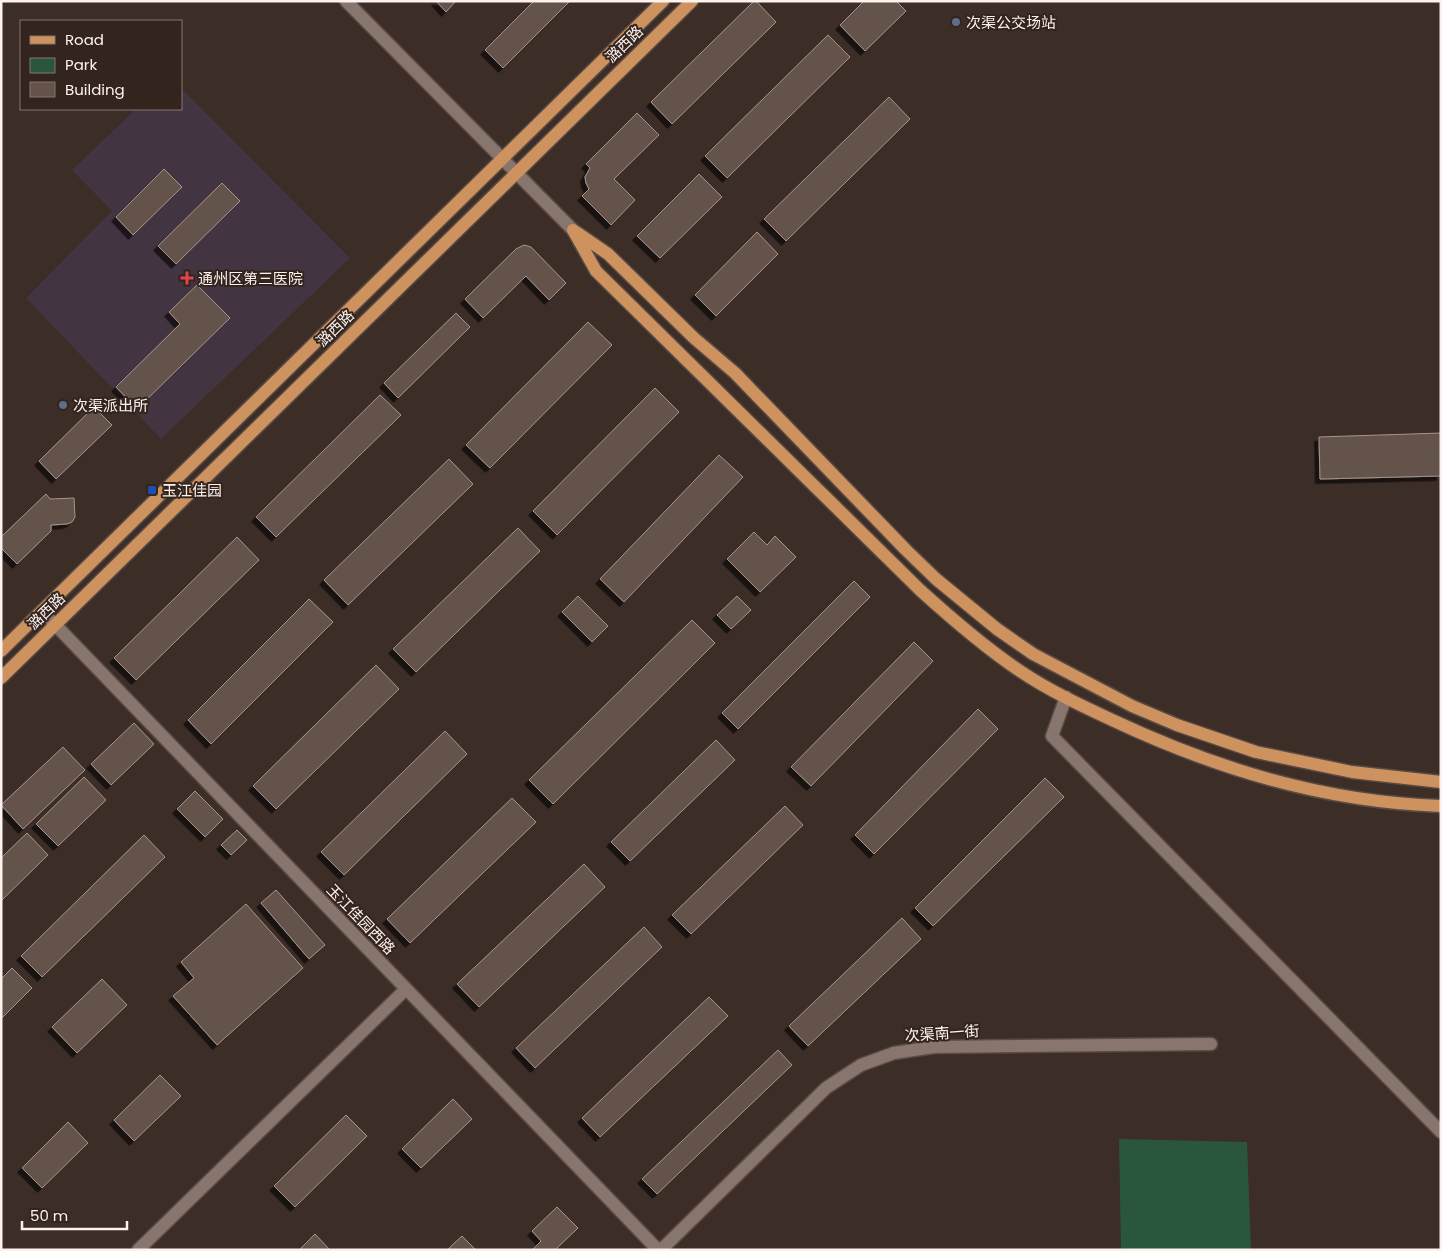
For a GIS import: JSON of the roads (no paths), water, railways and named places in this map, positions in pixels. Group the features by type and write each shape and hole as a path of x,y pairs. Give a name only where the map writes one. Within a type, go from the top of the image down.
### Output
{"main road":[{"name":"潞西路","path":"1,651 663,1"},
{"name":"潞西路","path":"1,678 692,1"},
{"path":"573,230 596,271 920,590 956,622 1020,672 1148,737 1267,780 1352,798 1407,805 1441,806"},
{"path":"573,230 608,254 694,338 735,374 906,550 936,578 968,606 1033,654 1132,706 1177,725 1256,752 1352,772 1441,782"}],"street":[{"path":"346,1 573,230"},
{"name":"玉江佳园西路","path":"42,611 659,1250"},
{"path":"1066,697 1052,736 1441,1132"},
{"path":"138,1250 406,989"},
{"name":"次渠南一街","path":"659,1250 826,1088 861,1065 894,1053 934,1047 1211,1044"}],"place":[{"name":"次渠公交场站","path":"956,22"},
{"name":"通州区第三医院","path":"187,278"},
{"name":"次渠派出所","path":"63,405"},
{"name":"玉江佳园","path":"152,490"}]}
